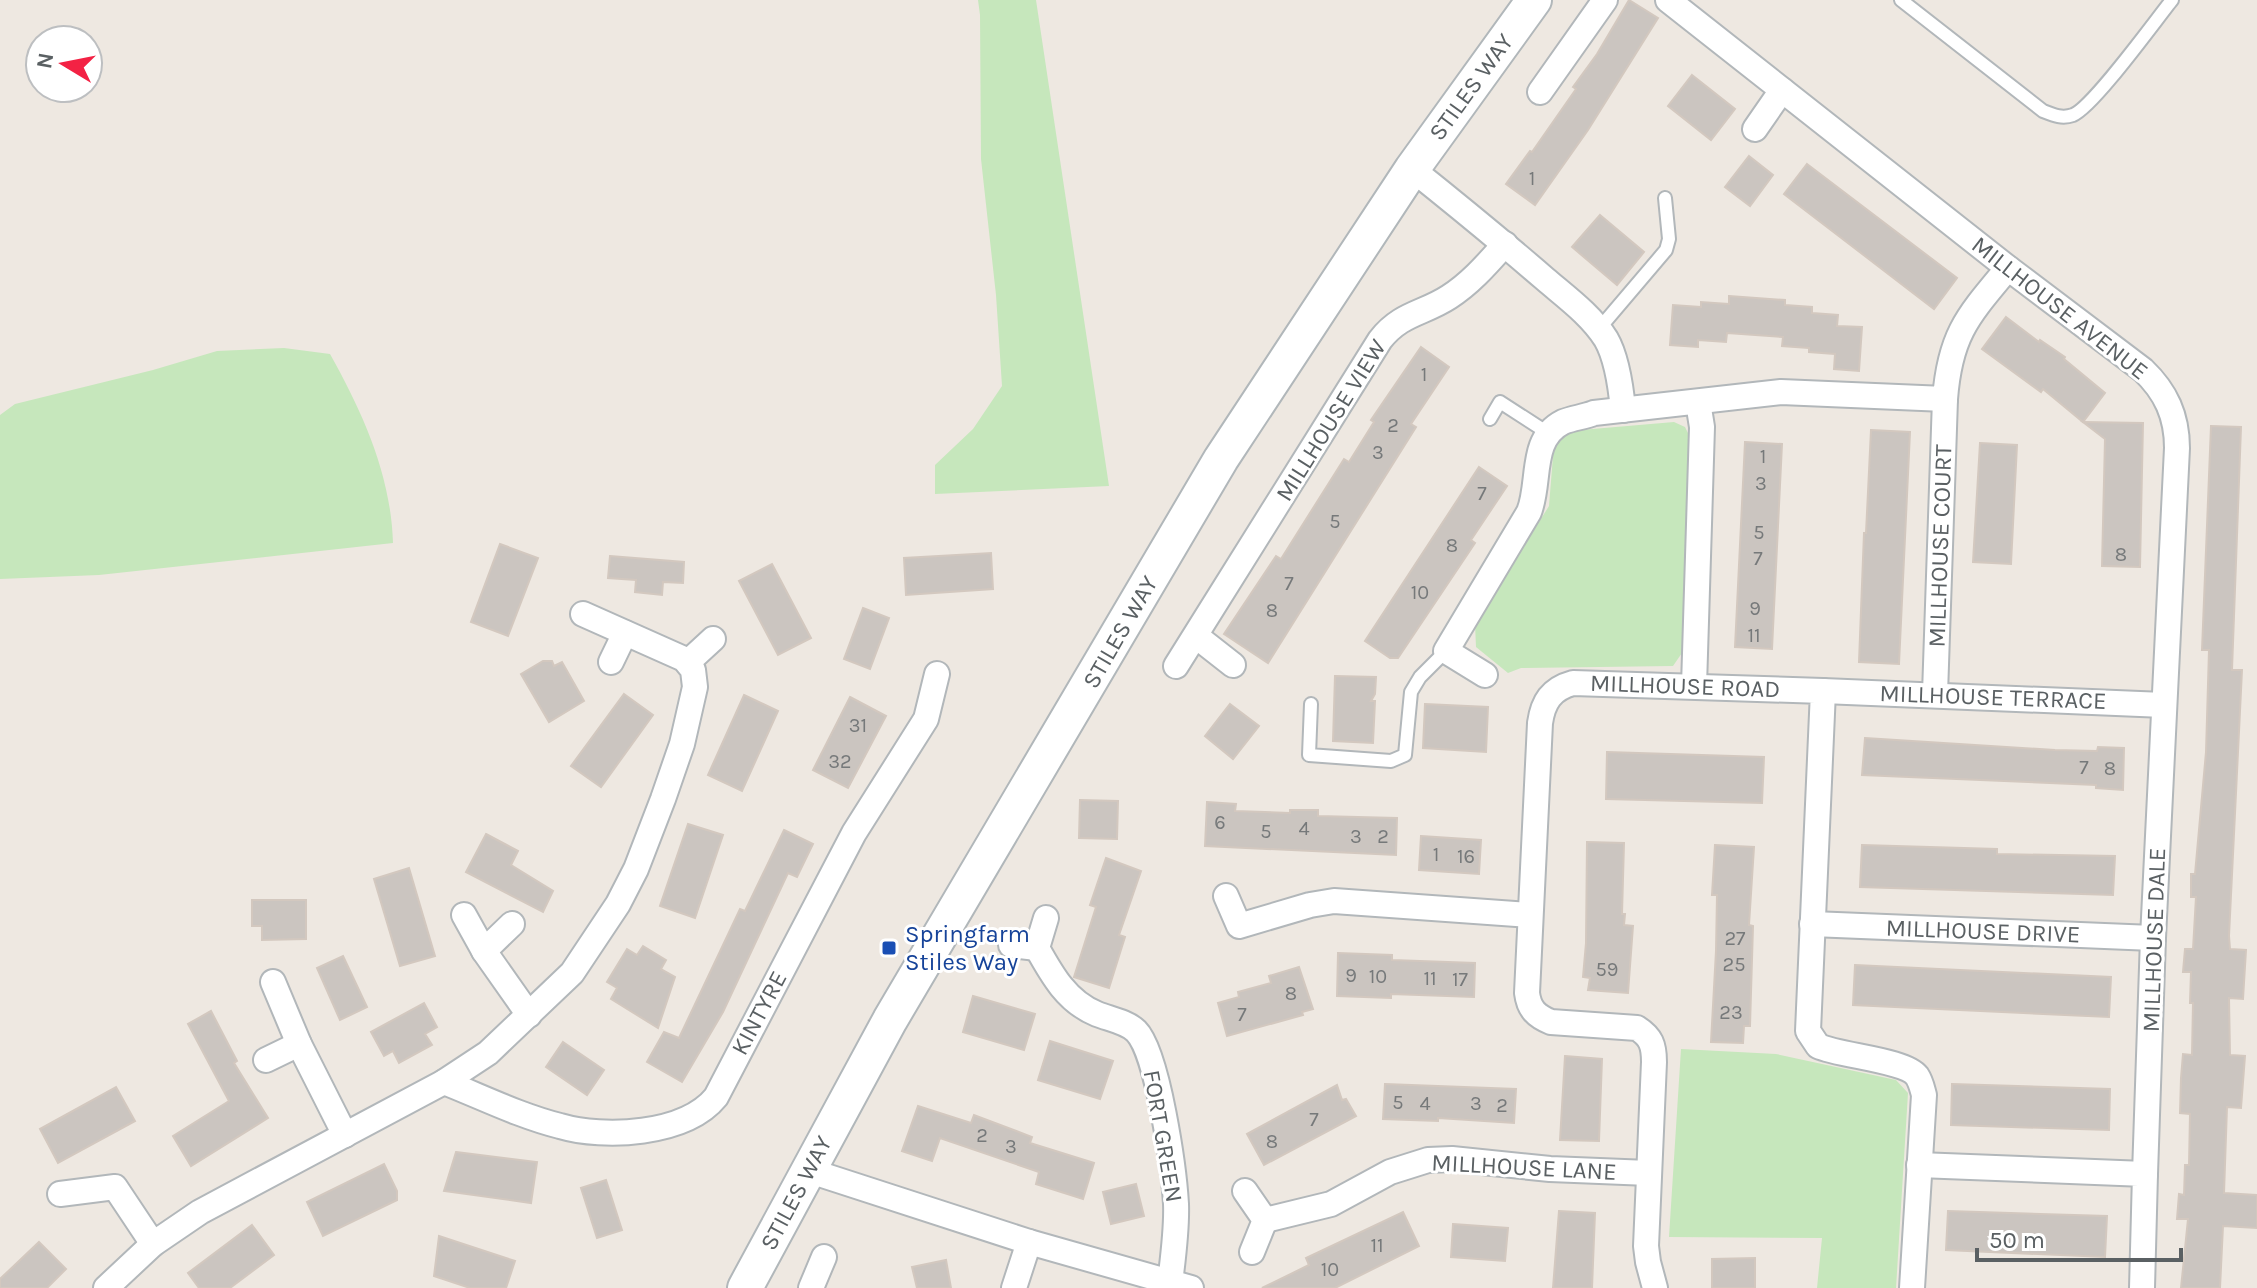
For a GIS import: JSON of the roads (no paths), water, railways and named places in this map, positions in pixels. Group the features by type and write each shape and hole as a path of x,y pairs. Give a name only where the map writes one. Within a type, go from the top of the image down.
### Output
{"main road":[{"name":"STILES WAY","path":"745,1288 890,1020 1221,459 1412,169 1534,0"}],"street":[{"path":"1540,92 1605,0"},
{"name":"MILLHOUSE AVENUE","path":"1668,0 2008,268 2143,370 2159,388 2174,416 2177,448 2164,705"},
{"path":"1755,129 1782,90"},
{"path":"1412,169 1579,308 1607,340 1623,410"},
{"name":"MILLHOUSE VIEW","path":"1176,666 1380,340 1399,320 1448,298 1464,286 1505,244"},
{"path":"1485,675 1446,651 1529,512 1536,488 1539,450 1548,433 1572,419 1623,410 1808,392 1945,399 1948,363 1960,329 2008,268"},
{"name":"MILLHOUSE COURT","path":"1935,694 1945,399"},
{"path":"1694,686 1702,427 1698,402"},
{"path":"106,1288 153,1244 200,1212 444,1082 488,1053 572,973 589,951 636,869 682,744 695,687 693,670 688,662 583,614"},
{"path":"611,662 625,633"},
{"path":"1196,636 1233,665"},
{"path":"688,662 713,639"},
{"name":"KINTYRE","path":"444,1082 558,1126 586,1131 646,1131 673,1126 706,1109 716,1097 854,833 926,719 937,674"},
{"name":"MILLHOUSE ROAD","path":"1655,1288 1646,1246 1654,1062 1652,1042 1647,1034 1637,1028 1551,1022 1533,1012 1527,993 1542,712 1551,693 1558,687 1573,683 1823,691"},
{"path":"1823,691 1808,1022 1811,1039 1818,1046 1903,1067 1917,1076 1924,1095 1912,1288"},
{"name":"MILLHOUSE TERRACE","path":"1823,691 2164,705"},
{"name":"MILLHOUSE DALE","path":"2142,1288 2164,705"},
{"path":"1226,896 1239,926 1334,901 1530,915"},
{"path":"464,915 484,951 529,1015"},
{"path":"1011,945 1037,948 1046,918"},
{"path":"484,951 512,924"},
{"name":"MILLHOUSE DRIVE","path":"1812,924 2153,938"},
{"name":"FORT GREEN","path":"807,1170 1029,1242 1183,1287 1174,1183 1154,1073 1144,1043 1135,1030 1071,999 1037,948"},
{"path":"273,982 299,1044 345,1135"},
{"path":"266,1060 299,1044"},
{"name":"MILLHOUSE LANE","path":"1265,1220 1331,1204 1390,1172 1428,1160 1452,1159 1550,1169 1649,1173"},
{"path":"1919,1165 2145,1174"},
{"path":"60,1194 115,1187 153,1244"},
{"path":"1245,1191 1265,1220 1252,1252"},
{"path":"1014,1288 1029,1242"},
{"path":"811,1288 824,1257"}],"lane":[{"path":"1901,0 2043,111 2064,117 2080,111 2172,0"},
{"path":"1598,330 1666,250 1669,239 1665,198"},
{"path":"1490,419 1500,402 1548,433"},
{"path":"1311,704 1309,755 1391,761 1405,755 1411,692 1420,677 1446,651"}],"place":[{"name":"Springfarm Stiles Way","path":"889,948"}]}
